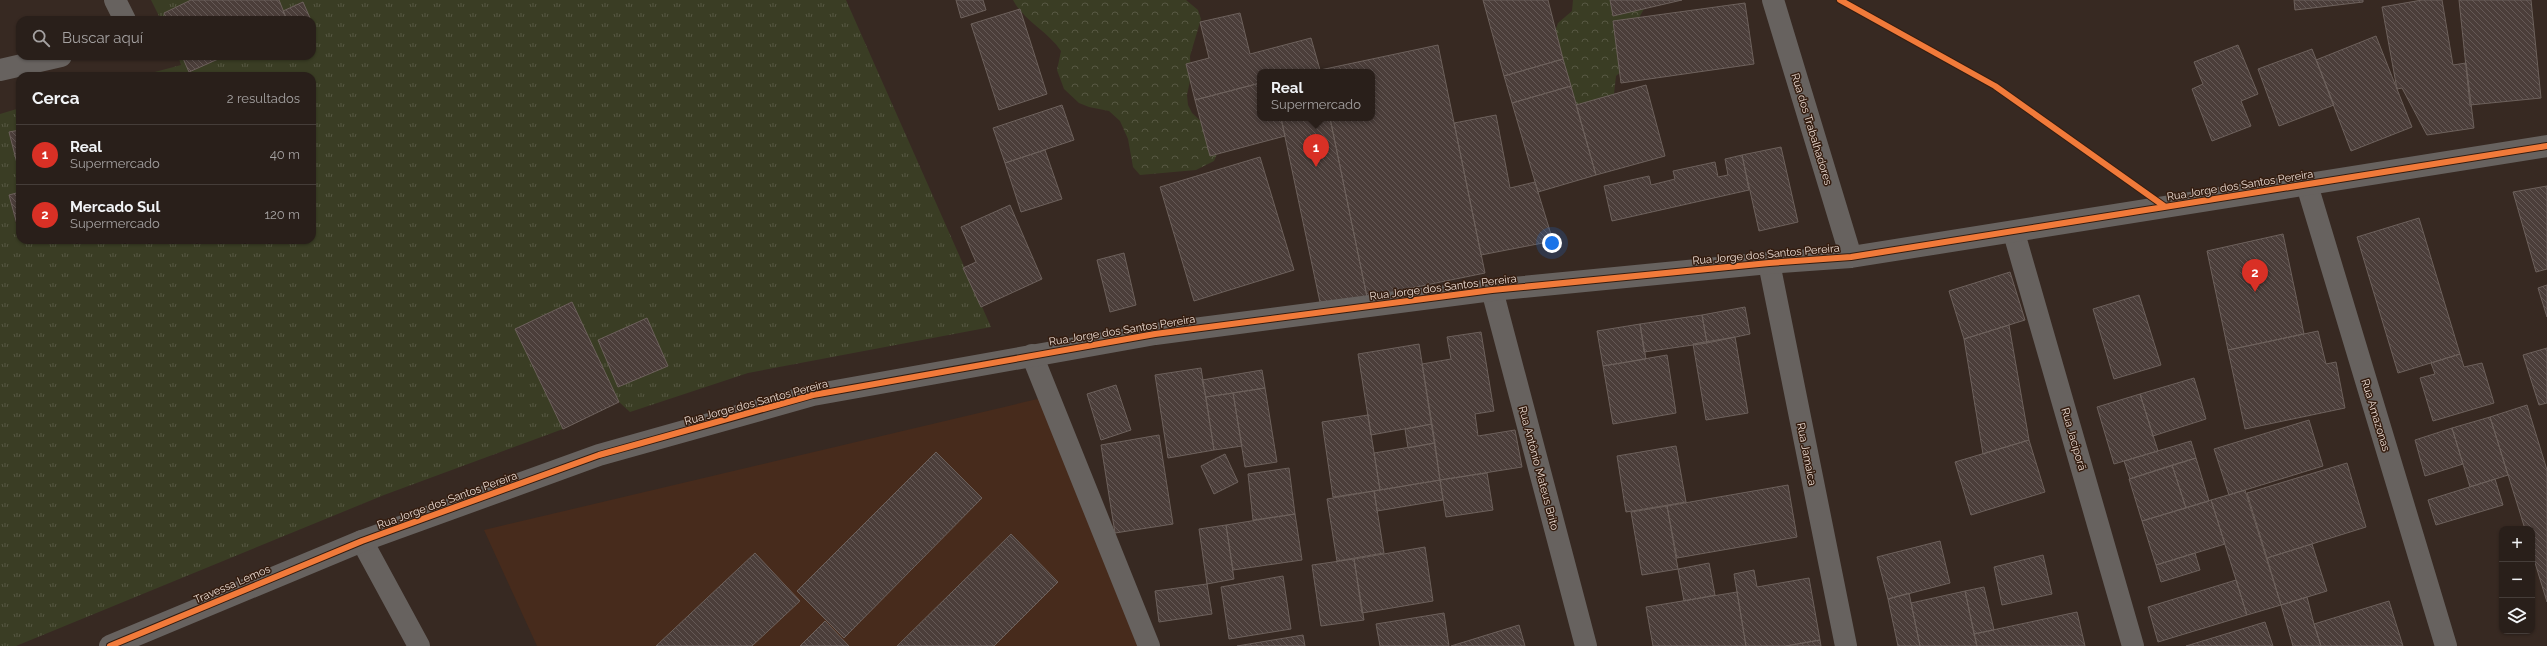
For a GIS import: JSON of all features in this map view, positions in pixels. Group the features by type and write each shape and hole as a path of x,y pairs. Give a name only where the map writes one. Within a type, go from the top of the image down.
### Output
{"street":[{"path":"115,0 122,16"},
{"name":"Rua dos Trabalhadores","path":"1773,0 1851,257"},
{"path":"0,70 44,60"},
{"name":"Rua Jorge dos Santos Pereira","path":"362,541 599,455 813,395 1032,355 1154,334 1492,290 1769,263 1851,257 2014,233 2547,146"},
{"name":"Rua Amazonas","path":"2307,185 2446,646"},
{"name":"Rua Jaciporã","path":"2014,233 2133,646"},
{"name":"Rua Jamaica","path":"1769,263 1846,646"},
{"name":"Rua Antônio Mateus Brito","path":"1492,290 1586,646"},
{"path":"1032,355 1149,646"},
{"path":"362,541 419,646"},
{"name":"Travessa Lemos","path":"110,646 362,541"}],"shaded area":[{"path":"1046,397 1145,646 537,646 484,530"}],"green space":[{"path":"151,0 191,0 164,13 165,16 159,16"},
{"path":"279,0 846,0 991,327 748,373 630,412 619,402 571,302 515,329 563,429 384,495 16,646 0,646 0,114 16,109 16,131 9,133 16,160 16,193 9,195 16,224 16,244 316,244 316,72 190,72 216,60 316,60 316,16 309,16 302,2 283,11"},
{"path":"1013,0 1186,0 1198,10 1201,19 1190,56 1191,76 1187,95 1188,105 1192,113 1206,126 1218,152 1214,161 1196,170 1140,175 1133,167 1128,139 1120,121 1109,111 1089,107 1079,103 1064,89 1057,70 1061,51 1049,37 1023,14"},
{"path":"1573,0 1649,0 1640,16 1632,63 1616,76 1613,103 1582,122 1554,34 1558,23 1572,11"},
{"path":"179,60 184,60 190,72 155,72 181,65"}],"building":[{"path":"191,0 279,0 285,16 165,16 164,13"},
{"path":"956,0 983,0 986,10 961,18"},
{"path":"1483,0 1548,0 1563,59 1504,76"},
{"path":"1610,0 1682,0 1613,16"},
{"path":"2294,0 2363,0 2363,2 2295,10"},
{"path":"2422,0 2442,0 2453,65 2466,63 2474,128 2427,135 2402,88 2397,89 2382,7"},
{"path":"2459,0 2531,0 2541,98 2470,105"},
{"path":"303,2 309,16 285,16 283,11"},
{"path":"1745,3 1754,64 1621,83 1613,21"},
{"path":"1020,9 1047,94 999,110 971,24"},
{"path":"1240,13 1250,54 1311,38 1320,69 1257,69 1257,84 1195,100 1186,64 1209,58 1200,22"},
{"path":"2376,36 2412,127 2351,151 2316,60"},
{"path":"1438,45 1485,273 1367,297 1331,121 1375,121 1375,69 1325,69"},
{"path":"2238,45 2258,94 2241,101 2251,126 2212,141 2192,89 2203,84 2194,62"},
{"path":"2312,49 2334,105 2279,126 2258,69"},
{"path":"1563,59 1571,86 1512,103 1504,76"},
{"path":"184,60 216,60 189,72"},
{"path":"1257,84 1257,121 1282,121 1285,136 1210,156 1195,100"},
{"path":"1646,85 1665,156 1596,175 1576,105"},
{"path":"1571,86 1596,175 1538,192 1512,103"},
{"path":"1062,105 1074,140 1005,163 993,128"},
{"path":"1496,115 1510,188 1535,182 1553,241 1481,255 1454,123"},
{"path":"1282,121 1331,121 1367,297 1321,307"},
{"path":"16,131 16,159 9,132"},
{"path":"1781,147 1798,222 1759,231 1742,155"},
{"path":"1045,150 1062,199 1021,212 1005,163"},
{"path":"1742,155 1749,190 1612,221 1604,186 1649,176 1651,185 1675,179 1673,171 1715,162 1718,177 1728,175 1725,159"},
{"path":"1260,157 1294,270 1194,301 1160,187"},
{"path":"2547,186 2547,269 2536,272 2513,192"},
{"path":"16,193 16,221 9,195"},
{"path":"1010,205 1042,279 981,307 963,268 976,262 961,227"},
{"path":"2419,218 2460,354 2398,373 2357,237"},
{"path":"2283,234 2304,334 2228,350 2207,251"},
{"path":"1124,253 1136,305 1110,312 1097,260"},
{"path":"2010,272 2025,320 1964,339 1949,291"},
{"path":"2547,285 2547,317 2538,288"},
{"path":"2139,295 2161,365 2114,379 2093,309"},
{"path":"572,302 619,402 563,429 515,329"},
{"path":"1745,307 1750,334 1707,343 1702,315"},
{"path":"1702,315 1707,343 1644,352 1640,324"},
{"path":"647,318 668,366 618,387 598,340"},
{"path":"1640,324 1646,359 1603,366 1597,331"},
{"path":"2009,325 2029,440 1983,454 1964,339"},
{"path":"2318,331 2326,364 2336,362 2345,408 2245,429 2228,350"},
{"path":"1481,332 1494,411 1475,414 1478,436 1515,430 1522,467 1440,480 1422,364 1451,359 1447,337"},
{"path":"1735,337 1748,413 1706,420 1693,344"},
{"path":"1419,344 1432,424 1371,435 1358,354"},
{"path":"2547,348 2547,403 2539,405 2523,355"},
{"path":"2460,354 2464,367 2482,363 2494,403 2433,421 2420,378 2435,374 2431,363"},
{"path":"1667,355 1676,413 1613,424 1603,366"},
{"path":"1201,368 1214,450 1168,458 1155,375"},
{"path":"1262,370 1265,388 1206,397 1202,380"},
{"path":"2194,378 2206,419 2153,436 2140,394"},
{"path":"1116,385 1131,430 1101,440 1087,394"},
{"path":"1265,388 1277,462 1245,467 1233,393"},
{"path":"1233,393 1242,446 1214,450 1206,397"},
{"path":"2140,394 2158,451 2114,464 2097,407"},
{"path":"2527,405 2547,470 2547,602 2535,563 2535,526 2524,526 2490,417"},
{"path":"1368,415 1380,490 1333,497 1322,422"},
{"path":"2490,417 2508,475 2470,487 2452,428"},
{"path":"2309,420 2323,466 2229,495 2214,449"},
{"path":"1432,424 1435,443 1408,448 1405,429"},
{"path":"2452,428 2463,464 2425,476 2415,440"},
{"path":"1159,435 1173,524 1115,533 1101,445"},
{"path":"2029,440 2045,492 1971,515 1955,462"},
{"path":"2191,441 2196,458 2130,479 2124,461"},
{"path":"1435,443 1440,480 1380,490 1374,453"},
{"path":"1676,446 1686,502 1626,512 1617,456"},
{"path":"936,452 982,498 844,638 797,591"},
{"path":"1225,454 1238,482 1214,494 1201,466"},
{"path":"2196,458 2209,501 2186,508 2172,465"},
{"path":"2347,463 2366,527 2267,558 2247,493"},
{"path":"2172,465 2186,508 2142,521 2129,479"},
{"path":"1289,468 1295,514 1253,520 1248,474"},
{"path":"1487,473 1493,510 1446,517 1440,480"},
{"path":"2495,479 2503,505 2436,525 2428,500"},
{"path":"1440,480 1443,500 1377,511 1374,491"},
{"path":"1788,485 1797,537 1677,558 1667,506"},
{"path":"2245,490 2281,605 2247,615 2211,500"},
{"path":"1374,491 1384,553 1337,561 1327,499"},
{"path":"2211,500 2225,544 2156,565 2142,521"},
{"path":"1667,506 1678,569 1642,575 1631,512"},
{"path":"1295,514 1302,560 1233,570 1226,525"},
{"path":"1226,525 1234,579 1207,584 1199,529"},
{"path":"1011,534 1058,582 994,646 897,646"},
{"path":"1940,541 1950,583 1888,599 1877,557"},
{"path":"2312,544 2327,591 2281,605 2267,558"},
{"path":"1425,547 1433,601 1362,613 1354,559"},
{"path":"755,553 800,601 752,646 656,646"},
{"path":"2195,553 2200,570 2161,582 2156,565"},
{"path":"2043,555 2052,594 2002,605 1994,567"},
{"path":"1354,559 1364,620 1321,626 1312,565"},
{"path":"1709,563 1715,595 1684,601 1678,569"},
{"path":"1754,570 1757,587 1809,578 1820,640 1786,646 1746,646 1734,574"},
{"path":"1283,576 1291,629 1229,639 1221,587"},
{"path":"2236,580 2247,615 2158,642 2148,607"},
{"path":"1207,584 1212,614 1159,622 1155,591"},
{"path":"1984,587 1994,630 1974,634 1965,591"},
{"path":"1965,591 1977,646 1920,646 1911,603"},
{"path":"1737,592 1746,646 1653,646 1646,607"},
{"path":"1909,593 1920,646 1898,646 1888,599"},
{"path":"2307,597 2321,646 2293,646 2281,605"},
{"path":"2389,601 2403,646 2321,646 2314,624"},
{"path":"2077,612 2085,646 1977,646 1974,634"},
{"path":"1444,613 1449,646 1380,646 1376,624"},
{"path":"825,621 849,646 800,646"},
{"path":"2265,622 2273,646 2186,646"},
{"path":"1519,625 1525,646 1451,646"},
{"path":"1303,635 1305,646 1237,646"},
{"path":"1820,640 1821,646 1786,646"}],"cycle path":[{"path":"1840,0 1995,86 2164,206"},
{"path":"110,646 362,541 599,455 813,395 1155,334 1492,290 1769,263 1851,257 2547,146"}],"place":[{"name":"Real","path":"1316,167"},
{"name":"Mercado Sul","path":"2255,292"}]}
